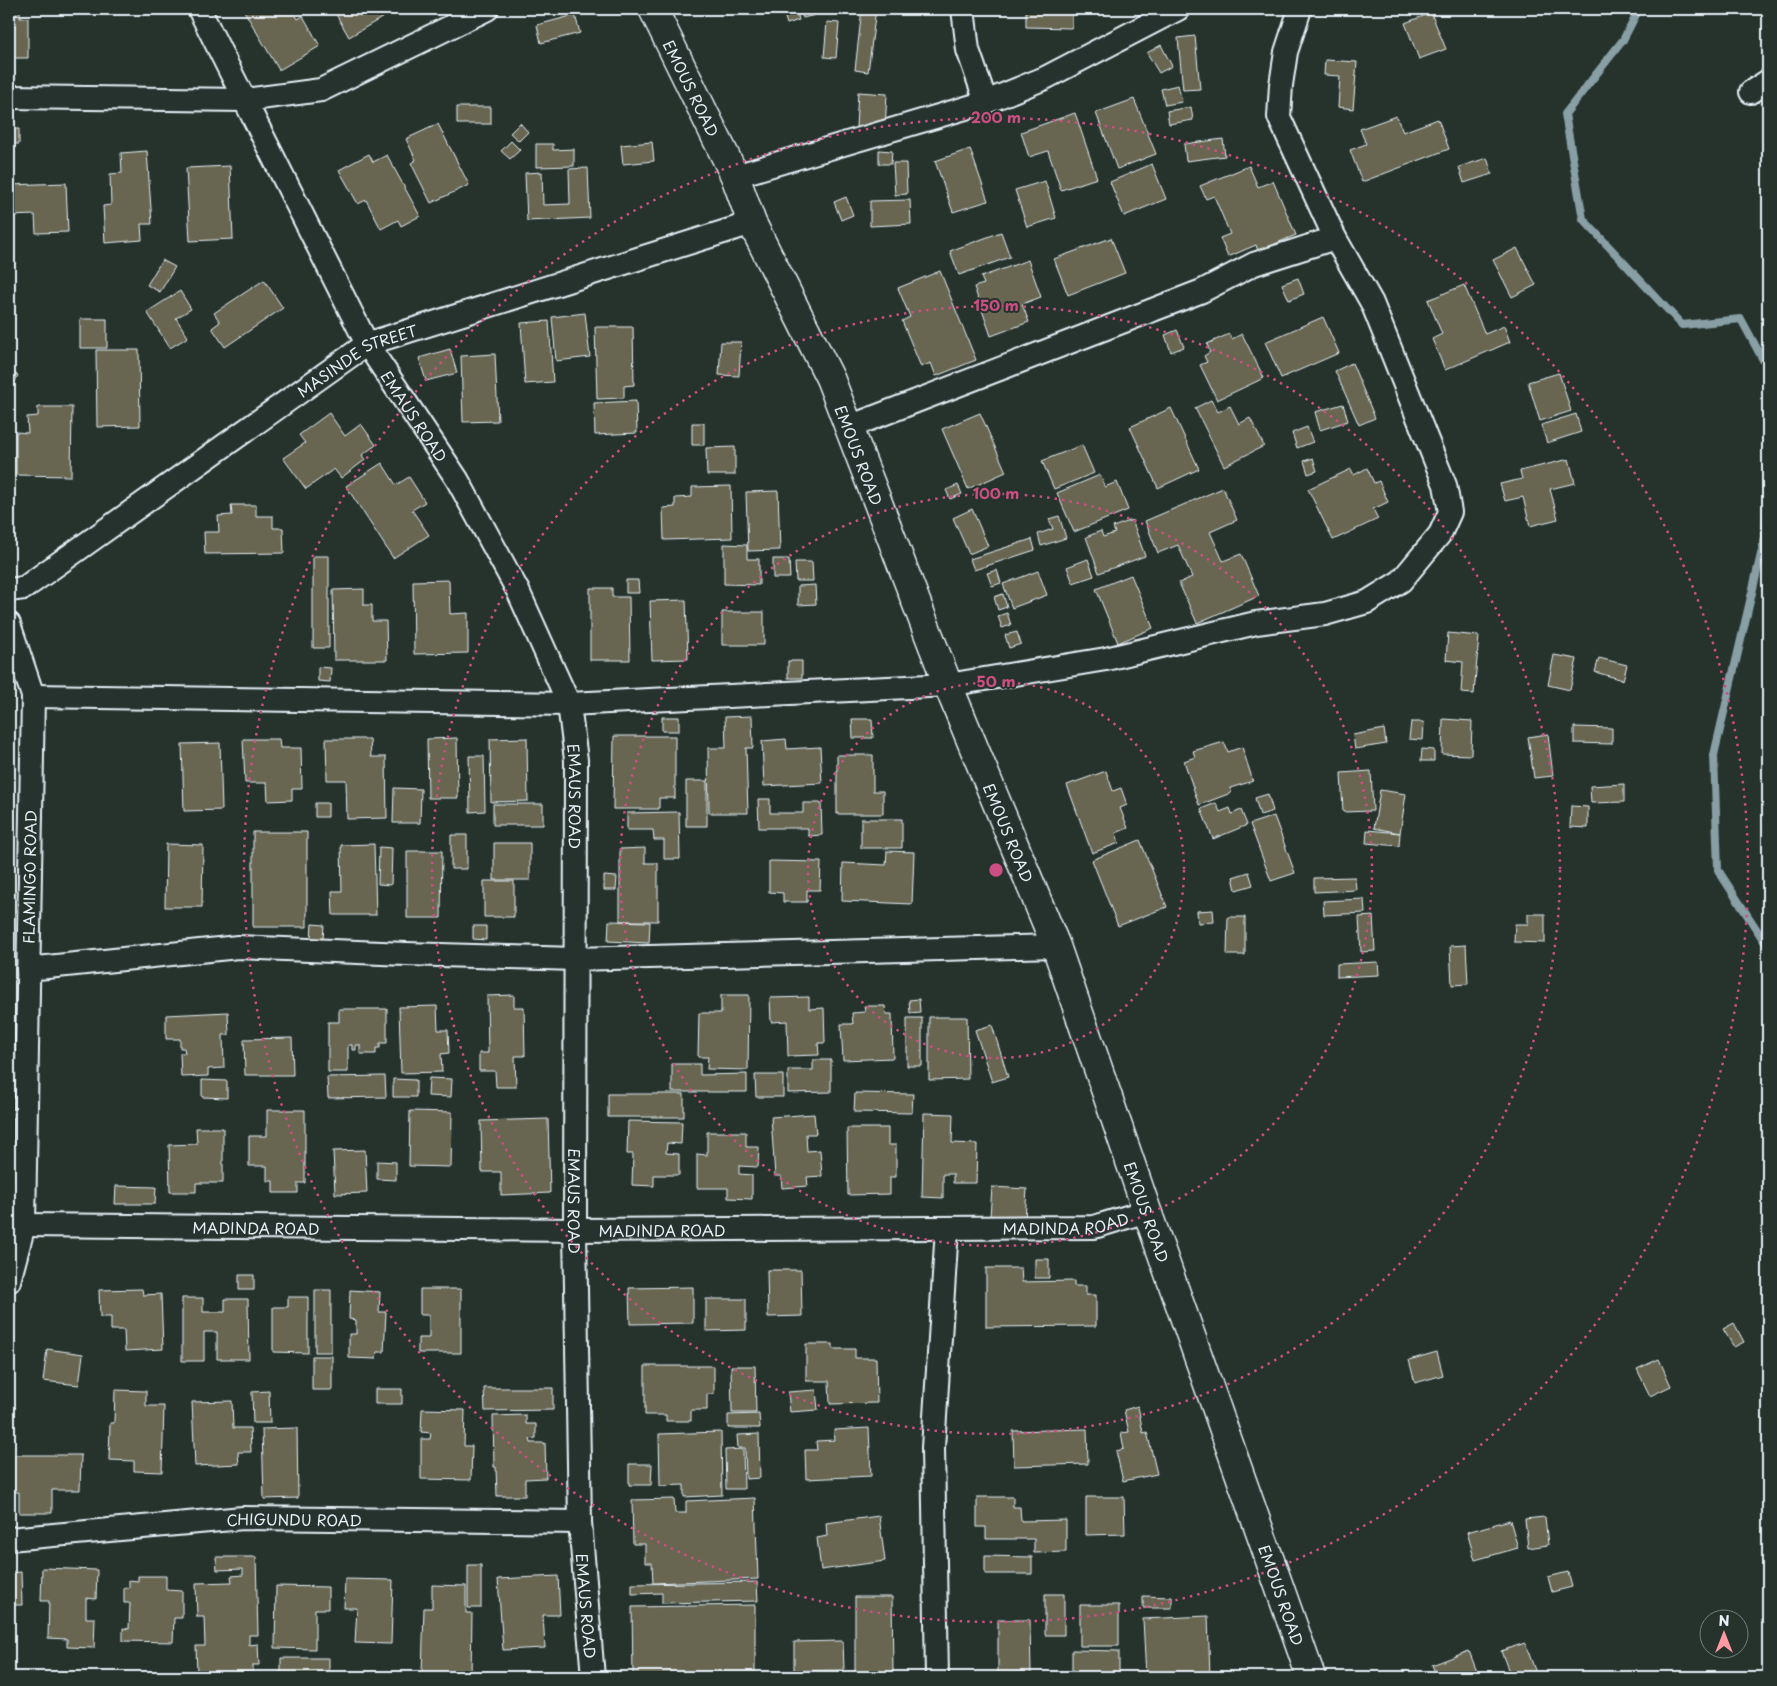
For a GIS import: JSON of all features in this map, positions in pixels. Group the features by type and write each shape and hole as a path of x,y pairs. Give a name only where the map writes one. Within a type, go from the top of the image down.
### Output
{"street":[{"name":"EMAUS ROAD","path":"199,9 366,344 457,479 518,591 569,704 576,760 575,1230 580,1522 593,1677"},
{"path":"9,97 245,100 321,90 487,9"},
{"name":"EMOUS ROAD","path":"653,9 735,176 752,223 830,378 948,684 1056,946 1147,1211 1312,1677"},
{"path":"963,9 968,50 986,102"},
{"path":"735,176 986,102 1045,78 1178,9"},
{"path":"33,696 569,704 948,684 1106,659 1256,623 1325,614 1367,602 1401,581 1440,534 1450,512 1445,485 1372,303 1335,238 1279,117 1286,52 1300,9"},
{"name":"MASINDE STREET","path":"9,590 24,588 366,344 752,223"},
{"path":"849,427 1202,291 1254,264 1335,238"},
{"name":"FLAMINGO ROAD","path":"9,624 33,696 24,1226 9,1282"},
{"path":"28,969 238,947 406,954 575,958 1056,946"},
{"name":"MADINDA ROAD","path":"24,1226 575,1230 1094,1227 1147,1211"},
{"path":"937,1677 933,1448 948,1228"},
{"name":"CHIGUNDU ROAD","path":"9,1539 243,1518 580,1522"}],"building":[{"path":"9,9 20,9 20,18 28,18 28,58 9,58"},
{"path":"243,9 292,9 298,19 303,16 320,46 279,70"},
{"path":"333,9 397,9 349,37"},
{"path":"796,9 799,20 787,24 783,11"},
{"path":"800,9 813,9 815,15 803,18"},
{"path":"862,9 876,9 868,72 855,70"},
{"path":"1026,9 1072,11 1072,28 1026,27"},
{"path":"1431,13 1446,49 1419,59 1405,23"},
{"path":"575,15 580,33 541,43 537,25"},
{"path":"827,22 839,23 836,58 824,57"},
{"path":"1195,36 1200,89 1183,90 1178,38"},
{"path":"1161,45 1172,66 1159,73 1147,53"},
{"path":"1325,60 1357,62 1353,109 1338,107 1340,76 1324,75"},
{"path":"1178,85 1182,102 1165,105 1161,89"},
{"path":"858,92 887,94 885,128 856,127"},
{"path":"1134,99 1156,154 1117,169 1096,113"},
{"path":"457,107 491,107 491,124 457,124"},
{"path":"1191,107 1193,120 1169,124 1167,111"},
{"path":"1075,113 1097,178 1061,190 1048,151 1029,157 1021,132"},
{"path":"1396,116 1403,132 1438,119 1449,149 1362,182 1350,150 1366,144 1360,129"},
{"path":"520,123 528,132 519,141 510,133"},
{"path":"438,124 469,185 431,203 411,163 416,160 406,139"},
{"path":"9,129 19,129 19,144 9,144"},
{"path":"1223,139 1225,156 1186,161 1184,144"},
{"path":"511,141 520,150 510,159 501,151"},
{"path":"652,142 654,161 623,164 621,145"},
{"path":"536,144 553,144 553,150 574,149 574,166 536,167"},
{"path":"970,149 988,201 953,212 935,161"},
{"path":"879,150 892,151 891,164 879,164"},
{"path":"147,151 152,224 141,224 142,240 105,243 103,206 111,205 110,174 122,173 121,153"},
{"path":"369,154 373,162 387,155 420,216 401,226 398,220 381,229 366,200 358,204 339,170"},
{"path":"1487,158 1492,174 1464,183 1459,167"},
{"path":"893,163 906,163 907,194 895,195"},
{"path":"1152,164 1166,199 1124,216 1110,182"},
{"path":"230,166 233,239 190,241 186,168"},
{"path":"1249,166 1258,187 1273,181 1296,235 1258,251 1256,245 1228,257 1220,238 1230,234 1214,196 1206,199 1200,186"},
{"path":"588,168 590,218 527,221 525,173 542,172 543,205 570,204 569,169"},
{"path":"1045,181 1056,218 1027,227 1015,190"},
{"path":"66,183 68,232 36,233 35,215 9,216 9,185"},
{"path":"846,197 853,215 841,220 834,202"},
{"path":"910,200 911,224 870,226 870,201"},
{"path":"1001,232 1010,257 959,275 950,251"},
{"path":"1111,238 1125,273 1068,295 1054,259"},
{"path":"1517,248 1536,285 1512,297 1493,260"},
{"path":"162,260 175,267 160,292 147,285"},
{"path":"1028,260 1041,297 1022,304 1029,322 991,336 974,287 984,284 981,277"},
{"path":"940,271 976,360 936,376 931,363 921,367 902,321 910,317 898,288"},
{"path":"1298,278 1304,294 1289,300 1282,284"},
{"path":"264,280 283,308 225,347 212,328 220,322 214,313"},
{"path":"1464,285 1485,334 1504,326 1510,342 1445,370 1432,339 1442,334 1428,300"},
{"path":"180,291 191,309 176,318 188,337 170,348 147,312"},
{"path":"585,313 590,357 556,361 552,317"},
{"path":"1323,317 1339,353 1281,378 1265,342"},
{"path":"80,319 107,319 107,348 80,348"},
{"path":"549,321 553,382 525,384 521,323"},
{"path":"595,327 633,327 634,385 624,386 624,398 597,399"},
{"path":"1177,330 1184,347 1171,352 1165,335"},
{"path":"1229,334 1232,339 1242,334 1264,378 1217,400 1200,365 1207,362 1204,356 1210,352 1207,344"},
{"path":"721,342 741,342 739,376 719,375"},
{"path":"450,349 457,373 426,381 419,358"},
{"path":"96,350 139,350 140,426 97,427"},
{"path":"495,354 498,421 463,422 461,356"},
{"path":"1352,363 1375,418 1359,425 1335,371"},
{"path":"9,371 18,375 9,394"},
{"path":"1559,373 1571,411 1540,421 1528,382"},
{"path":"1211,400 1218,412 1230,406 1239,424 1250,418 1264,446 1224,466 1195,408"},
{"path":"636,401 637,433 595,435 594,403"},
{"path":"1343,404 1348,421 1320,430 1315,412"},
{"path":"38,407 72,407 71,476 16,475 16,432 28,433 27,417 38,416"},
{"path":"1171,408 1199,469 1158,488 1130,427"},
{"path":"329,413 345,436 361,424 376,445 362,455 365,460 341,478 334,469 306,489 283,458 305,443 299,435"},
{"path":"980,413 1006,472 968,489 942,429"},
{"path":"1576,414 1581,432 1547,443 1541,425"},
{"path":"692,423 704,423 704,445 692,445"},
{"path":"1307,427 1313,442 1297,448 1292,433"},
{"path":"1082,445 1094,473 1054,489 1042,461"},
{"path":"735,447 735,475 707,475 706,448"},
{"path":"1313,458 1317,471 1308,474 1304,461"},
{"path":"1569,459 1575,483 1550,489 1558,519 1530,526 1523,497 1505,501 1500,484 1522,479 1520,471"},
{"path":"382,463 396,485 409,477 425,502 412,510 429,535 393,558 346,486"},
{"path":"1367,468 1374,483 1379,481 1388,502 1373,509 1378,519 1333,540 1308,489 1351,469 1354,475"},
{"path":"1100,475 1105,487 1117,482 1128,510 1074,532 1057,493"},
{"path":"958,485 962,494 950,499 946,490"},
{"path":"731,486 732,538 664,540 663,508 675,507 675,498 692,497 692,487"},
{"path":"1223,488 1237,520 1210,532 1223,561 1241,554 1259,596 1197,623 1179,583 1192,577 1178,545 1158,553 1145,521"},
{"path":"778,491 780,550 748,551 746,492"},
{"path":"231,505 256,505 256,516 273,516 273,528 283,528 284,553 205,554 204,532 219,532 218,516 232,515"},
{"path":"972,509 988,546 969,554 953,518"},
{"path":"1059,516 1066,538 1041,546 1038,534 1053,529 1049,519"},
{"path":"1132,520 1145,556 1099,573 1086,537 1101,531 1103,537 1115,533 1113,527"},
{"path":"1032,539 1035,550 974,570 970,559"},
{"path":"724,544 747,545 747,559 759,559 759,585 724,584"},
{"path":"313,556 329,556 329,648 313,648"},
{"path":"773,559 789,559 790,578 773,578"},
{"path":"1088,559 1094,576 1073,583 1067,567"},
{"path":"795,562 812,562 813,581 796,581"},
{"path":"997,570 1001,583 992,586 987,573"},
{"path":"1038,571 1047,595 1012,608 1003,584"},
{"path":"1131,575 1153,628 1118,643 1096,589"},
{"path":"449,580 450,614 468,613 468,653 414,654 413,581"},
{"path":"626,580 638,580 639,593 626,593"},
{"path":"815,585 816,604 798,605 798,586"},
{"path":"590,588 612,588 612,597 629,597 630,660 590,660"},
{"path":"364,589 364,605 372,605 372,621 386,621 387,660 334,660 333,590"},
{"path":"1003,594 1007,607 998,610 994,597"},
{"path":"686,600 688,659 652,660 650,601"},
{"path":"722,612 764,612 764,645 722,645"},
{"path":"1007,613 1011,625 1002,628 998,616"},
{"path":"1017,632 1021,644 1009,648 1005,635"},
{"path":"1448,633 1479,636 1474,694 1461,693 1463,662 1446,660"},
{"path":"1554,655 1577,659 1570,690 1548,685"},
{"path":"1599,658 1627,665 1623,680 1595,672"},
{"path":"788,661 802,661 802,678 788,678"},
{"path":"318,667 331,668 330,682 318,681"},
{"path":"752,716 753,748 746,748 748,813 709,813 708,748 726,748 725,717"},
{"path":"662,717 679,717 679,731 662,731"},
{"path":"852,719 872,719 873,738 853,738"},
{"path":"1443,719 1472,721 1471,755 1442,754"},
{"path":"1411,722 1424,722 1423,740 1409,739"},
{"path":"1574,727 1612,728 1612,744 1574,743"},
{"path":"1384,729 1386,744 1355,749 1353,735"},
{"path":"1548,734 1553,776 1534,778 1528,737"},
{"path":"614,736 675,736 675,798 659,798 659,809 613,809"},
{"path":"457,738 458,798 428,798 427,739"},
{"path":"527,738 528,801 491,802 490,739"},
{"path":"243,739 279,739 280,748 301,748 302,789 292,789 292,800 268,801 267,783 245,783"},
{"path":"326,739 370,739 371,757 386,757 387,818 347,819 346,780 327,780"},
{"path":"786,739 787,749 820,747 822,783 764,786 762,741"},
{"path":"1224,742 1228,752 1242,747 1253,781 1230,788 1231,793 1199,805 1184,761 1195,757 1193,751"},
{"path":"220,743 222,810 184,811 182,744"},
{"path":"1422,749 1434,750 1434,761 1421,761"},
{"path":"837,755 873,755 873,791 883,791 883,814 837,814"},
{"path":"469,756 484,756 485,811 470,812"},
{"path":"1106,771 1113,791 1121,788 1127,805 1120,808 1128,828 1116,833 1119,843 1092,853 1067,785"},
{"path":"1371,771 1373,811 1343,812 1341,773"},
{"path":"686,781 707,781 707,826 686,826"},
{"path":"1624,784 1624,802 1591,803 1590,786"},
{"path":"394,788 421,789 420,823 393,823"},
{"path":"1380,790 1406,794 1400,833 1374,828"},
{"path":"1268,794 1273,811 1260,815 1255,798"},
{"path":"758,799 770,799 770,813 803,813 803,803 821,803 822,835 808,836 808,828 759,828"},
{"path":"315,803 328,803 328,817 315,817"},
{"path":"1216,803 1220,812 1230,808 1232,814 1241,810 1247,825 1213,839 1201,809"},
{"path":"493,804 543,804 543,825 493,825"},
{"path":"1571,806 1588,807 1588,828 1570,827"},
{"path":"679,812 680,859 664,859 664,840 654,840 653,830 627,830 627,813"},
{"path":"1274,816 1295,873 1271,881 1250,824"},
{"path":"861,819 902,819 902,848 861,848"},
{"path":"1367,830 1400,833 1399,846 1366,843"},
{"path":"253,832 307,832 307,927 253,927"},
{"path":"451,835 467,835 467,869 451,869"},
{"path":"1140,840 1167,907 1118,926 1092,860"},
{"path":"494,843 530,843 530,880 494,880"},
{"path":"166,844 203,845 202,907 165,907"},
{"path":"374,844 376,915 333,915 332,891 342,891 341,845"},
{"path":"379,847 392,848 391,885 378,884"},
{"path":"645,848 645,863 658,863 658,921 620,921 620,849"},
{"path":"407,851 442,851 441,918 407,918"},
{"path":"887,851 914,852 912,904 842,901 843,863 886,865"},
{"path":"769,861 821,862 820,890 807,890 807,902 783,902 783,893 769,892"},
{"path":"1249,872 1253,885 1236,890 1233,877"},
{"path":"604,876 617,877 616,890 604,890"},
{"path":"1355,877 1356,890 1314,892 1314,878"},
{"path":"484,881 514,881 514,917 484,917"},
{"path":"1364,899 1365,913 1324,915 1323,901"},
{"path":"1213,910 1214,922 1198,923 1197,911"},
{"path":"1528,914 1545,914 1545,943 1514,942 1515,924 1528,924"},
{"path":"1373,916 1375,951 1361,952 1359,917"},
{"path":"1228,917 1245,917 1245,955 1227,955"},
{"path":"609,921 650,922 649,943 608,941"},
{"path":"312,924 324,925 323,939 311,938"},
{"path":"473,926 486,926 486,940 473,939"},
{"path":"1466,945 1468,984 1452,985 1450,946"},
{"path":"1378,962 1379,975 1337,977 1337,964"},
{"path":"514,995 514,1007 524,1007 525,1056 515,1056 516,1087 496,1087 495,1071 479,1071 479,1053 488,1053 487,996"},
{"path":"721,995 749,995 748,1070 707,1069 708,1057 698,1057 699,1013 721,1013"},
{"path":"809,997 809,1009 824,1008 825,1043 818,1043 819,1055 788,1056 787,1021 771,1022 770,998"},
{"path":"919,999 920,1012 910,1013 909,1000"},
{"path":"437,1006 438,1030 448,1030 449,1053 441,1054 442,1072 401,1073 399,1007"},
{"path":"864,1006 885,1006 886,1014 892,1014 893,1058 843,1060 841,1024 853,1024 852,1013 865,1012"},
{"path":"339,1009 387,1009 387,1043 380,1043 380,1048 376,1048 376,1054 360,1054 360,1045 356,1045 356,1050 352,1050 352,1045 348,1045 348,1072 328,1072 328,1022 339,1022"},
{"path":"228,1012 229,1035 223,1035 224,1068 208,1069 208,1076 181,1077 180,1053 185,1053 184,1048 180,1048 180,1039 166,1039 166,1015"},
{"path":"929,1017 967,1017 968,1079 929,1080"},
{"path":"907,1018 922,1018 922,1066 907,1066"},
{"path":"992,1025 1008,1077 992,1082 975,1030"},
{"path":"292,1038 293,1075 245,1075 244,1039"},
{"path":"813,1060 831,1060 831,1092 788,1093 788,1070 813,1070"},
{"path":"672,1064 700,1064 700,1075 747,1074 747,1092 672,1092"},
{"path":"755,1075 783,1075 783,1097 756,1097"},
{"path":"385,1076 386,1097 328,1098 327,1077"},
{"path":"429,1078 452,1079 451,1097 428,1096"},
{"path":"393,1079 416,1080 416,1097 393,1097"},
{"path":"202,1080 227,1081 227,1098 202,1097"},
{"path":"855,1093 913,1094 912,1113 854,1112"},
{"path":"608,1094 684,1094 684,1117 608,1117"},
{"path":"267,1110 305,1110 305,1183 298,1183 298,1193 273,1193 273,1181 267,1181 267,1166 249,1166 249,1136 267,1136"},
{"path":"410,1111 452,1112 451,1167 409,1166"},
{"path":"924,1113 953,1114 952,1143 977,1144 976,1183 953,1183 953,1174 943,1174 943,1198 922,1197"},
{"path":"814,1114 816,1134 806,1134 807,1151 820,1150 822,1176 807,1177 808,1186 782,1188 781,1176 775,1176 771,1117"},
{"path":"548,1119 550,1193 501,1195 501,1172 482,1172 481,1121"},
{"path":"628,1121 682,1122 681,1144 667,1143 666,1153 679,1154 679,1175 654,1175 654,1186 632,1185 633,1154 627,1154"},
{"path":"196,1128 223,1128 223,1183 196,1183 196,1192 170,1192 169,1145 197,1144"},
{"path":"847,1128 888,1128 888,1145 896,1145 896,1177 890,1177 890,1194 848,1195"},
{"path":"707,1132 746,1132 746,1147 759,1147 758,1167 739,1166 739,1174 752,1175 752,1199 728,1198 728,1188 697,1188 697,1154 707,1155"},
{"path":"365,1150 367,1193 335,1194 333,1151"},
{"path":"377,1161 396,1162 396,1180 377,1179"},
{"path":"116,1186 156,1187 155,1204 115,1204"},
{"path":"992,1187 1027,1189 1025,1219 990,1217"},
{"path":"1035,1259 1049,1259 1049,1278 1035,1278"},
{"path":"986,1268 1021,1268 1022,1282 1074,1281 1074,1286 1086,1286 1086,1295 1096,1295 1096,1326 986,1327"},
{"path":"767,1270 801,1270 802,1316 768,1317"},
{"path":"239,1275 254,1275 254,1290 239,1290"},
{"path":"693,1287 693,1323 630,1324 629,1288"},
{"path":"142,1289 143,1295 161,1294 163,1349 125,1351 124,1330 111,1330 111,1317 100,1317 99,1290"},
{"path":"420,1289 461,1289 461,1353 418,1353 418,1338 429,1338 429,1315 420,1315"},
{"path":"315,1290 331,1290 331,1352 315,1352"},
{"path":"350,1290 380,1292 379,1312 386,1312 384,1352 377,1352 376,1359 349,1358 349,1334 356,1334 356,1320 349,1319"},
{"path":"288,1297 308,1297 308,1353 273,1352 273,1307 288,1307"},
{"path":"182,1298 203,1298 203,1312 225,1312 225,1299 248,1299 249,1359 217,1359 217,1332 204,1332 204,1361 182,1361"},
{"path":"706,1299 746,1299 746,1330 706,1331"},
{"path":"1734,1323 1744,1342 1734,1347 1723,1329"},
{"path":"806,1344 833,1344 833,1349 855,1349 855,1358 876,1358 877,1403 830,1404 829,1381 806,1381"},
{"path":"47,1349 83,1354 79,1385 43,1381"},
{"path":"1437,1352 1443,1375 1415,1383 1409,1360"},
{"path":"312,1356 332,1356 332,1390 312,1390"},
{"path":"1659,1359 1671,1386 1650,1396 1637,1369"},
{"path":"645,1366 714,1366 714,1394 707,1394 707,1410 691,1410 691,1421 666,1421 666,1415 645,1415"},
{"path":"731,1366 755,1366 756,1413 732,1413"},
{"path":"484,1388 553,1388 553,1410 485,1411"},
{"path":"375,1389 402,1389 402,1404 375,1404"},
{"path":"115,1390 146,1391 146,1406 164,1406 162,1472 134,1471 134,1461 109,1460 110,1423 114,1423"},
{"path":"816,1390 818,1410 790,1412 788,1392"},
{"path":"269,1391 270,1423 253,1423 252,1392"},
{"path":"232,1401 233,1428 250,1428 251,1452 238,1452 239,1464 195,1466 192,1402"},
{"path":"1138,1406 1143,1433 1147,1432 1157,1474 1123,1481 1116,1451 1124,1449 1121,1433 1129,1432 1124,1410"},
{"path":"422,1409 465,1410 464,1446 472,1446 471,1480 421,1479 421,1439 430,1439 431,1433 421,1432"},
{"path":"759,1414 760,1428 728,1428 728,1415"},
{"path":"526,1415 526,1424 536,1424 536,1438 530,1439 531,1443 545,1443 546,1478 525,1479 525,1496 497,1496 496,1467 494,1467 493,1416"},
{"path":"297,1428 298,1498 264,1499 262,1429"},
{"path":"869,1428 871,1476 806,1479 805,1450 817,1450 816,1441 835,1440 834,1430"},
{"path":"1087,1429 1088,1464 1014,1466 1013,1431"},
{"path":"721,1432 722,1495 684,1497 684,1485 660,1486 659,1434"},
{"path":"759,1434 760,1478 746,1479 745,1448 738,1448 737,1435"},
{"path":"743,1449 744,1489 726,1489 725,1450"},
{"path":"12,1455 81,1455 80,1490 52,1490 52,1513 19,1513 19,1492 9,1492 9,1463 12,1463"},
{"path":"629,1464 652,1464 651,1485 629,1485"},
{"path":"977,1497 1013,1497 1013,1507 1020,1507 1021,1521 1066,1520 1066,1552 1034,1553 1034,1539 986,1539 986,1527 977,1527"},
{"path":"1086,1497 1124,1497 1125,1534 1086,1535"},
{"path":"755,1498 758,1579 653,1583 652,1563 645,1563 645,1544 633,1544 632,1500 674,1499 675,1513 686,1513 686,1501"},
{"path":"879,1516 885,1561 821,1570 817,1538 827,1536 826,1523"},
{"path":"1545,1517 1548,1545 1528,1548 1525,1519"},
{"path":"1510,1520 1518,1548 1475,1560 1467,1532"},
{"path":"985,1556 1032,1557 1032,1574 985,1574"},
{"path":"216,1557 256,1557 258,1635 249,1635 249,1645 258,1644 259,1665 253,1665 253,1672 197,1673 196,1646 205,1646 204,1617 197,1617 196,1583 232,1582 231,1576 243,1575 243,1569 217,1570"},
{"path":"468,1565 481,1565 481,1608 468,1608"},
{"path":"42,1568 97,1570 96,1599 86,1598 86,1618 95,1618 94,1648 67,1647 67,1639 48,1638 49,1601 41,1601"},
{"path":"21,1572 22,1605 9,1605 9,1573"},
{"path":"1568,1572 1572,1587 1552,1592 1548,1577"},
{"path":"138,1576 166,1576 166,1590 182,1591 182,1618 174,1618 173,1642 123,1641 123,1628 129,1629 130,1603 124,1603 124,1588 129,1588 129,1580 138,1581"},
{"path":"558,1576 560,1615 543,1615 545,1648 503,1650 498,1579"},
{"path":"345,1579 393,1580 391,1644 355,1643 357,1608 344,1608"},
{"path":"757,1582 758,1601 662,1603 662,1593 632,1594 632,1584"},
{"path":"432,1585 466,1586 466,1613 472,1613 471,1674 422,1673 424,1608 432,1608"},
{"path":"276,1586 328,1587 328,1609 315,1609 315,1649 275,1648"},
{"path":"1045,1594 1064,1594 1064,1635 1045,1635"},
{"path":"1143,1596 1172,1597 1172,1608 1143,1608"},
{"path":"855,1597 892,1597 893,1672 855,1672"},
{"path":"755,1605 755,1677 633,1677 632,1607"},
{"path":"1080,1605 1119,1605 1119,1646 1080,1646"},
{"path":"1208,1616 1210,1677 1146,1677 1143,1619"},
{"path":"998,1620 1030,1620 1031,1675 998,1675"},
{"path":"843,1641 844,1670 794,1671 794,1642"},
{"path":"1525,1643 1536,1673 1525,1677 1511,1677 1501,1651"},
{"path":"1072,1650 1119,1651 1119,1677 1072,1677"},
{"path":"1469,1651 1479,1677 1437,1677 1432,1665"},
{"path":"281,1658 329,1658 329,1677 281,1677"}],"waterway":[{"path":"1639,9 1623,40 1565,114 1583,219 1682,325 1741,319 1768,369"},
{"path":"1768,475 1765,537 1714,755 1718,870 1768,947"}]}
